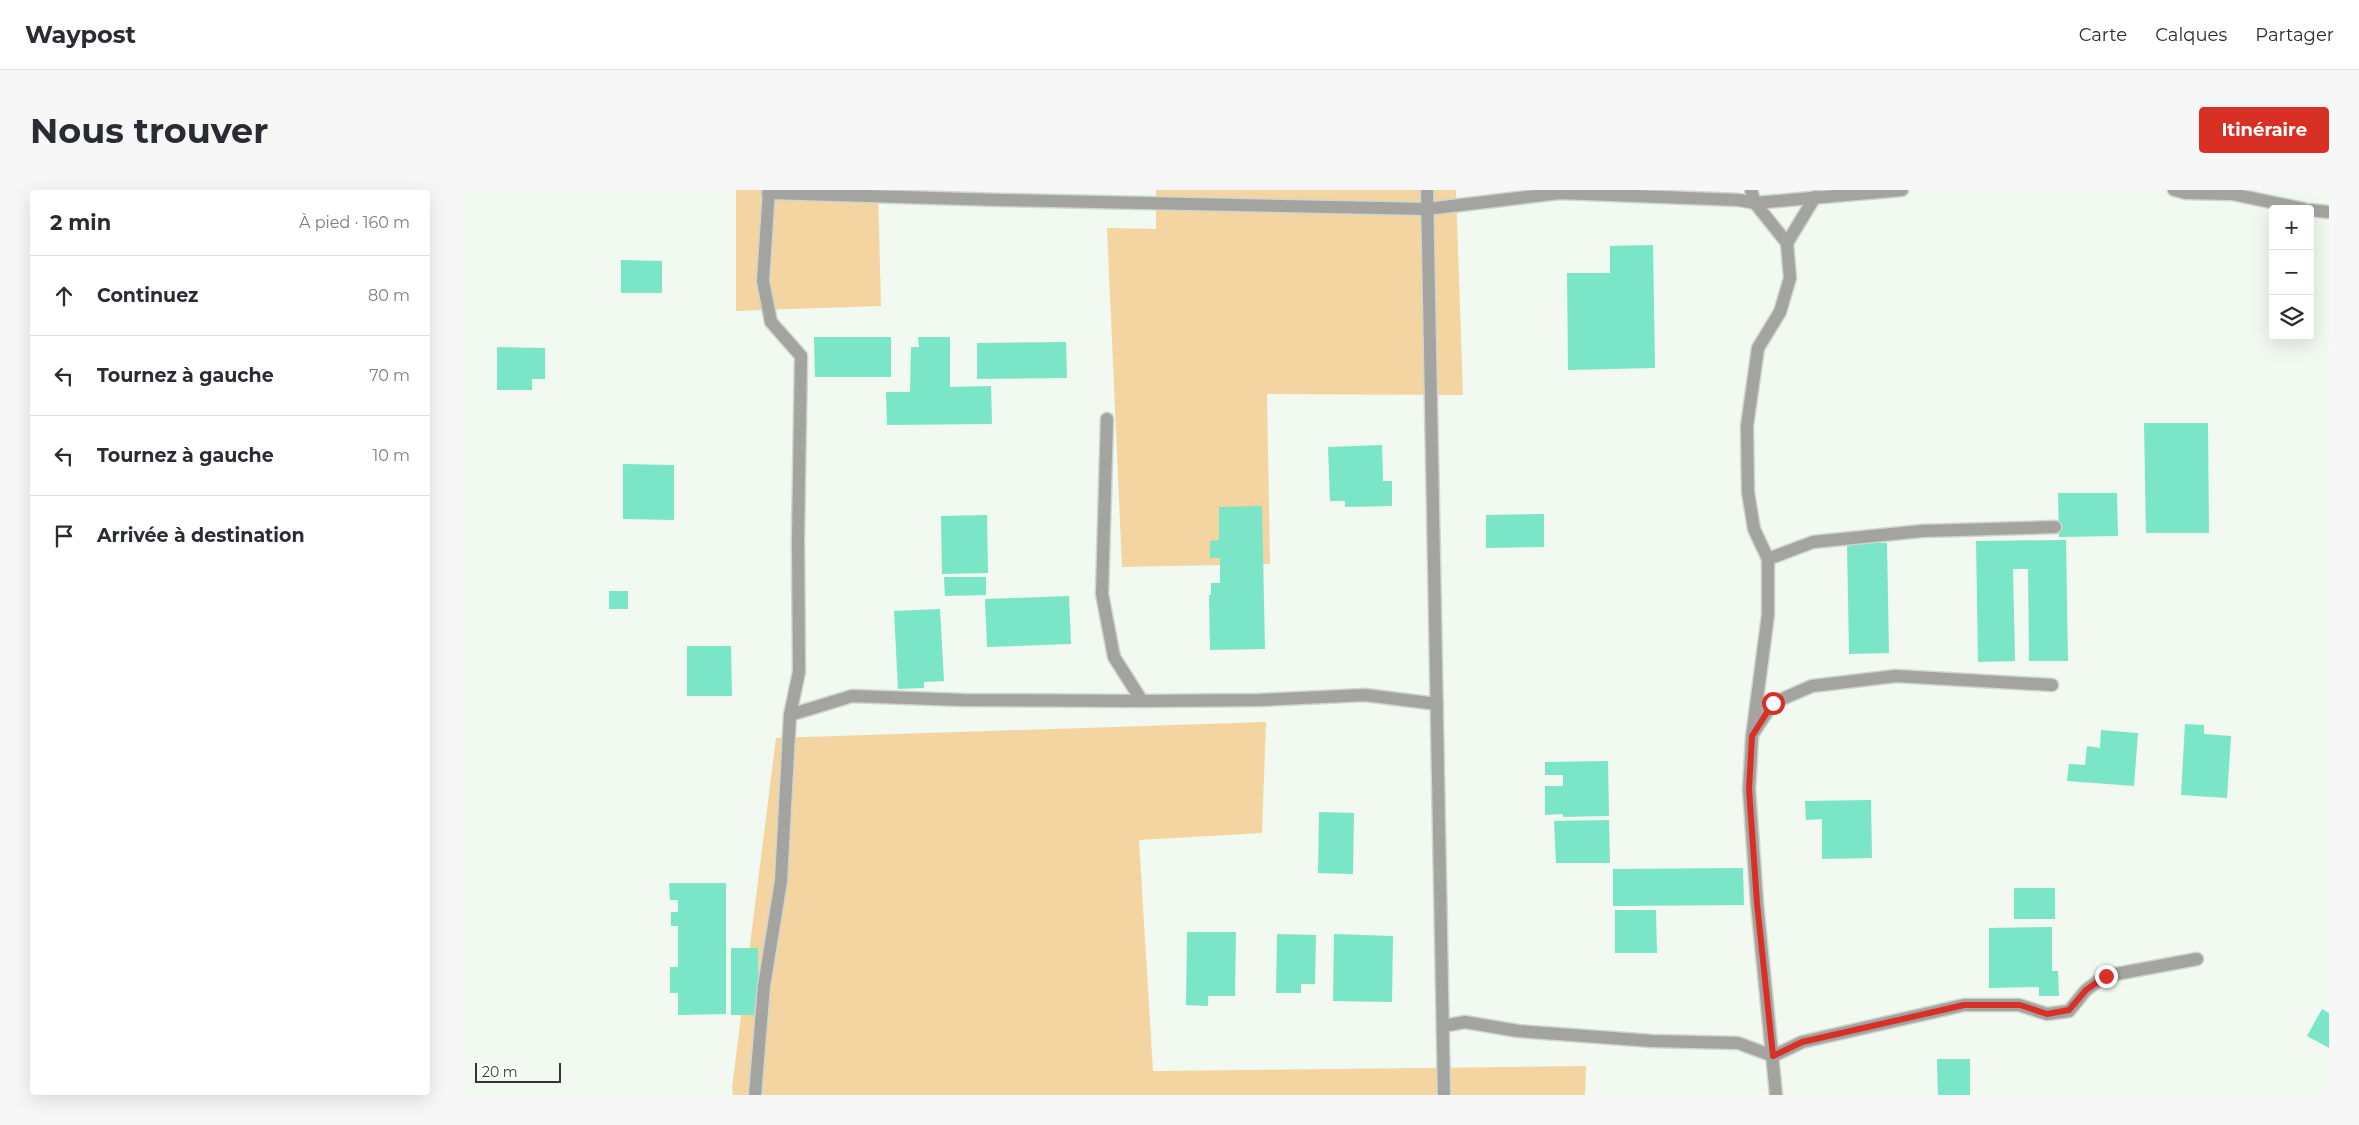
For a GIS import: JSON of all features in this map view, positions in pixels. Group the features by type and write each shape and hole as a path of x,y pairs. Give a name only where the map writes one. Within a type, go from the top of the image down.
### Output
{"street":[{"path":"1427,190 1444,1095"},
{"path":"1751,190 1755,204 1787,242 1790,278 1780,312 1758,348 1747,426 1748,492 1754,529 1768,560 1768,615 1752,736 1749,789 1757,903 1776,1095"},
{"path":"755,1095 764,986 781,881 790,715 800,672 798,539 801,356 771,322 763,281 768,191 1001,200 1427,209 1560,194 1739,200 1755,204 1902,190"},
{"path":"2174,190 2186,193 2232,194 2285,205"},
{"path":"1787,242 1815,197"},
{"path":"2314,210 2329,212"},
{"path":"1107,419 1102,594 1114,657 1142,701"},
{"path":"1768,560 1813,542 1922,531 2055,527"},
{"path":"1752,736 1773,703 1812,686 1896,676 2052,685"},
{"path":"790,715 852,696 963,700 1142,701 1259,700 1365,695 1437,704"},
{"path":"1443,1026 1465,1022 1518,1032 1652,1041 1738,1043 1773,1056 1802,1042 1964,1005 2020,1005 2047,1014 2069,1010 2086,990 2106,976 2197,959"}],"shaded area":[{"path":"736,190 878,190 881,306 736,311"},
{"path":"1156,190 1456,190 1463,395 1267,394 1270,564 1122,567 1107,228 1156,229"},
{"path":"1266,722 1262,833 1139,840 1153,1071 1586,1066 1585,1095 733,1095 732,1088 776,738"}],"building":[{"path":"1653,245 1655,368 1568,370 1567,273 1610,273 1610,246"},
{"path":"621,260 662,261 662,293 621,293"},
{"path":"814,337 891,337 891,377 815,377"},
{"path":"918,337 950,337 950,387 991,386 992,424 887,425 886,392 910,392 911,347 919,347"},
{"path":"1066,342 1067,378 977,379 977,343"},
{"path":"497,347 545,348 545,379 532,379 532,390 497,390"},
{"path":"2144,423 2208,423 2209,533 2146,533"},
{"path":"1382,445 1383,481 1392,481 1392,506 1345,507 1345,501 1330,501 1328,447"},
{"path":"623,464 674,465 674,520 623,519"},
{"path":"2058,493 2117,493 2118,536 2059,537"},
{"path":"1262,506 1265,649 1210,650 1209,595 1211,595 1211,583 1220,583 1220,558 1210,558 1210,541 1219,540 1219,507"},
{"path":"1544,514 1544,547 1486,548 1486,515"},
{"path":"987,515 988,573 942,574 941,516"},
{"path":"2066,540 2068,661 2029,661 2028,569 2013,569 2015,661 1978,662 1976,541"},
{"path":"1847,543 1887,543 1889,653 1849,654"},
{"path":"944,577 986,577 986,595 945,596"},
{"path":"609,591 628,591 628,609 609,609"},
{"path":"1069,596 1071,644 987,647 985,599"},
{"path":"940,609 944,681 924,682 924,688 898,689 894,611"},
{"path":"687,646 731,646 732,696 687,696"},
{"path":"2185,724 2204,725 2204,734 2231,736 2227,798 2181,795"},
{"path":"2101,730 2138,733 2134,786 2067,781 2069,764 2085,765 2087,746 2100,748"},
{"path":"1608,761 1609,816 1563,817 1563,814 1545,815 1545,786 1563,786 1563,775 1545,775 1545,762"},
{"path":"1871,800 1872,858 1822,859 1822,819 1806,820 1805,801"},
{"path":"1319,812 1354,813 1353,874 1318,873"},
{"path":"1609,820 1610,863 1556,863 1554,821"},
{"path":"1743,868 1744,905 1613,906 1613,869"},
{"path":"669,883 726,883 726,1014 678,1015 678,993 670,993 670,967 678,967 678,926 671,926 671,912 678,912 678,900 670,900"},
{"path":"2014,888 2055,888 2055,919 2014,919"},
{"path":"1615,910 1656,910 1657,953 1615,953"},
{"path":"2052,927 2052,971 2058,971 2059,996 2039,996 2039,987 1989,988 1989,928"},
{"path":"1187,932 1236,932 1235,996 1208,996 1208,1006 1186,1005"},
{"path":"1277,934 1316,935 1315,984 1301,984 1301,993 1276,993"},
{"path":"1334,934 1393,936 1392,1002 1333,1001"},
{"path":"731,948 758,948 758,1015 731,1015"},
{"path":"2322,1009 2329,1013 2329,1048 2307,1036"},
{"path":"1937,1059 1970,1059 1970,1095 1938,1095"}],"route":[{"path":"1773,703 1752,736 1749,789 1757,903 1773,1056 1802,1042 1964,1005 2020,1005 2047,1014 2069,1010 2086,990 2106,976"}]}
